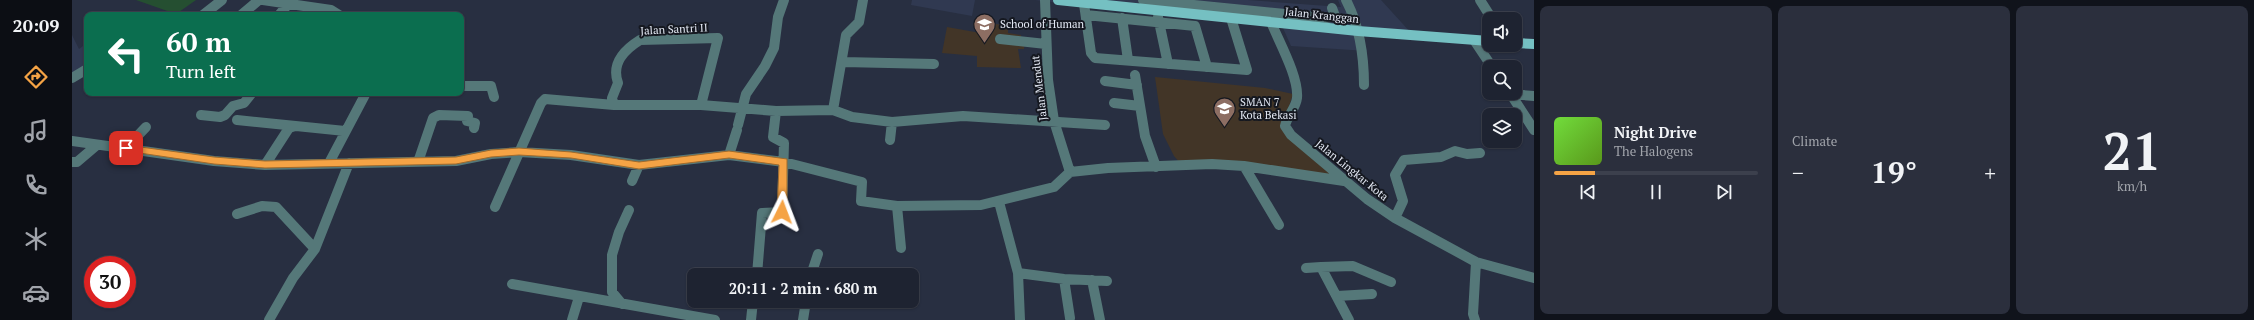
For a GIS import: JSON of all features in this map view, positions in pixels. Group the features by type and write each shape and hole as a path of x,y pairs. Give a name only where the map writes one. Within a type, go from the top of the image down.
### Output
{"main road":[{"name":"Jalan Kranggan","path":"1058,0 1084,4 1145,4 1271,22 1358,31 1482,41"},
{"path":"1522,44 1533,46"}],"street":[{"path":"207,12 222,0"},
{"path":"245,12 259,0"},
{"path":"263,0 290,2 334,10 336,12"},
{"path":"729,155 746,94 765,66 774,48 778,17 784,0"},
{"path":"833,110 843,62 846,35 858,22 863,0"},
{"name":"Jalan Mendut","path":"1045,0 1048,80 1054,121 1070,172"},
{"path":"1099,0 1145,4 1229,15 1326,18 1335,16 1329,3"},
{"path":"1084,4 1092,55 1095,58 1248,69 1224,0"},
{"path":"1346,0 1358,31 1365,59 1364,85"},
{"path":"1480,0 1488,12"},
{"path":"282,12 290,2"},
{"path":"1145,4 1159,22 1168,64"},
{"path":"314,12 318,8"},
{"path":"1086,15 1188,24 1197,28 1207,67"},
{"path":"1122,18 1128,60"},
{"name":"Jalan Lingkar Kota","path":"1271,22 1296,89 1295,106 1286,118 1285,126 1291,135 1367,200 1395,218 1476,262 1534,278"},
{"name":"Jalan Santri II","path":"614,106 612,98 618,83 613,75 614,69 623,53 640,40 718,38 701,105"},
{"path":"1000,39 1046,44"},
{"path":"1474,40 1487,60"},
{"path":"843,62 934,64"},
{"path":"72,78 84,71"},
{"path":"1135,75 1145,136 1156,167"},
{"path":"1105,81 1137,85"},
{"path":"464,86 491,86 494,97"},
{"path":"1522,94 1534,96"},
{"path":"201,115 220,117 225,115 233,106 244,103 250,96"},
{"path":"329,163 364,96"},
{"path":"495,207 541,103 545,100 558,98 614,106 701,105 776,111 812,109 833,110 852,117 892,122 963,116 1105,125"},
{"path":"1515,100 1533,127"},
{"path":"1114,104 1140,106"},
{"path":"758,268 762,213 782,212 784,143 773,137 772,134 776,111"},
{"path":"418,162 433,118 439,115 468,116 467,121 475,123 474,128"},
{"path":"237,120 345,131"},
{"path":"890,140 892,122"},
{"path":"265,165 289,128 295,126"},
{"path":"126,148 146,127"},
{"path":"72,141 214,161 265,165 349,162 418,162 456,160 491,154 519,152 571,155 639,165 729,155 784,162 862,182 861,201 897,206 981,205 999,202 1011,196 1028,195 1054,187 1070,172 1108,168 1212,164 1244,166 1344,181"},
{"path":"72,162 77,162 98,145"},
{"path":"1395,218 1403,201 1395,175 1404,160 1441,157 1455,151 1467,154 1480,153"},
{"path":"269,320 293,278 315,249 349,162"},
{"path":"632,181 639,165"},
{"path":"1244,166 1279,225"},
{"path":"999,202 1018,273 1018,302 1020,320"},
{"path":"237,214 262,206 276,207 315,249"},
{"path":"897,206 901,248"},
{"path":"622,304 612,292 612,255 619,232 629,210"},
{"path":"814,268 818,254"},
{"path":"1475,320 1473,314 1476,262"},
{"path":"1306,268 1353,266 1391,282"},
{"path":"1321,267 1350,320"},
{"path":"1018,273 1064,279 1107,281"},
{"path":"1064,279 1070,318"},
{"path":"1092,280 1100,320"},
{"path":"512,284 711,320"},
{"path":"1337,296 1372,294"},
{"path":"572,320 578,297"},
{"path":"751,320 752,308"},
{"path":"803,320 805,308"}],"shaded area":[{"path":"912,0 975,0 972,16 911,5"},
{"path":"1035,0 1248,0 1341,7 1338,0 1381,0 1412,34 1355,30 1367,51 1291,46 1283,28"},
{"name":"School of Human","path":"996,24 1008,26 1008,33 1021,35 1021,39 1025,40 1024,49 1018,49 1021,68 977,67 977,56 942,53 947,27 986,34 987,27 994,29"},
{"path":"72,35 79,49 84,45 84,72 72,82"},
{"name":"SMAN 7 Kota Bekasi","path":"1155,77 1265,88 1293,94 1284,122 1337,176 1181,164 1174,156 1163,134"}],"green space":[{"path":"136,0 196,0 179,12 170,12"}],"place":[{"name":"School of Human","path":"984,44"},
{"name":"SMAN 7 Kota Bekasi","path":"1224,128"}],"route":[{"path":"126,148 214,161 265,165 349,162 418,162 456,160 491,154 519,152 571,155 639,165 729,155 784,162 782,212"}]}
